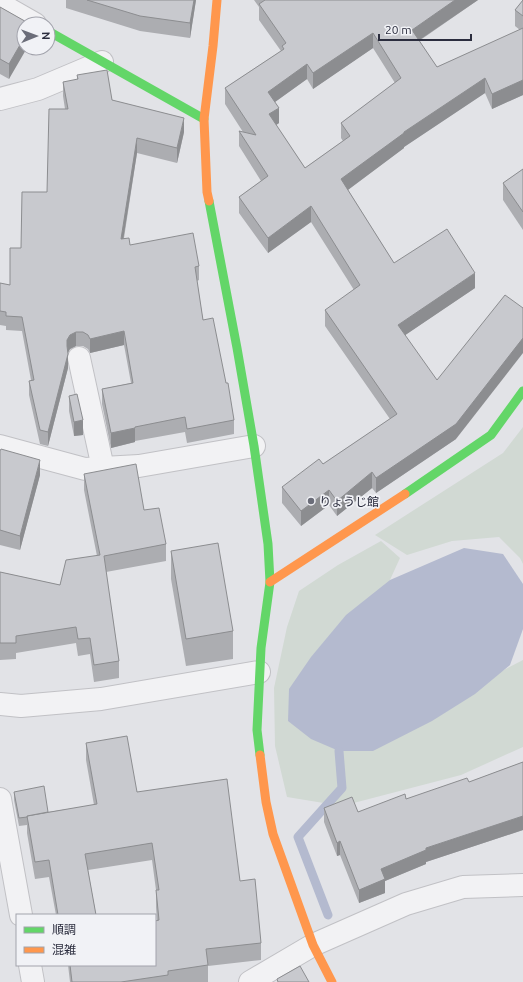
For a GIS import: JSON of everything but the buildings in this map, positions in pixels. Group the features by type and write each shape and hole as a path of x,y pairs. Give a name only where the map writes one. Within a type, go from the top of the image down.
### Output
{"street":[{"path":"217,0 204,119 207,192 254,446 268,544 270,582 260,648 257,730 266,802 273,834 313,945 332,982"},
{"path":"0,4 21,16"},
{"path":"56,36 204,119"},
{"path":"0,99 38,89 102,62"},
{"path":"78,358 103,468"},
{"path":"270,582 440,471 491,435 523,391"},
{"path":"0,446 85,469 139,466 254,446"},
{"path":"0,704 21,706 101,699 259,672"},
{"path":"0,799 21,914"},
{"path":"250,982 313,945 406,904 464,887 523,885"},
{"path":"30,966 33,982"}],"shaded area":[{"path":"523,427 523,564 520,558 499,537 452,541 407,555 375,535 503,453"},
{"path":"381,541 400,558 384,593 431,708 523,660 523,747 461,775 342,806 287,797 275,746 274,688 287,627 299,591 338,565"}],"water":[{"path":"464,548 503,554 523,584 523,629 510,665 475,694 432,721 373,751 339,751 311,739 288,721 289,689 311,657 346,615 390,580"}],"waterway":[{"path":"328,915 298,837 342,788 339,751"}],"traffic: fast":[{"path":"56,36 204,119"},
{"path":"209,201 254,446 268,544 270,582 261,648 257,730 260,755"},
{"path":"405,494 491,435 523,391"}],"traffic: slow":[{"path":"209,201 207,192 204,119 217,0"},
{"path":"270,582 405,494"},
{"path":"260,755 266,802 273,834 313,945 332,982"}],"place":[{"name":"りょうじ館","path":"311,501"}]}
